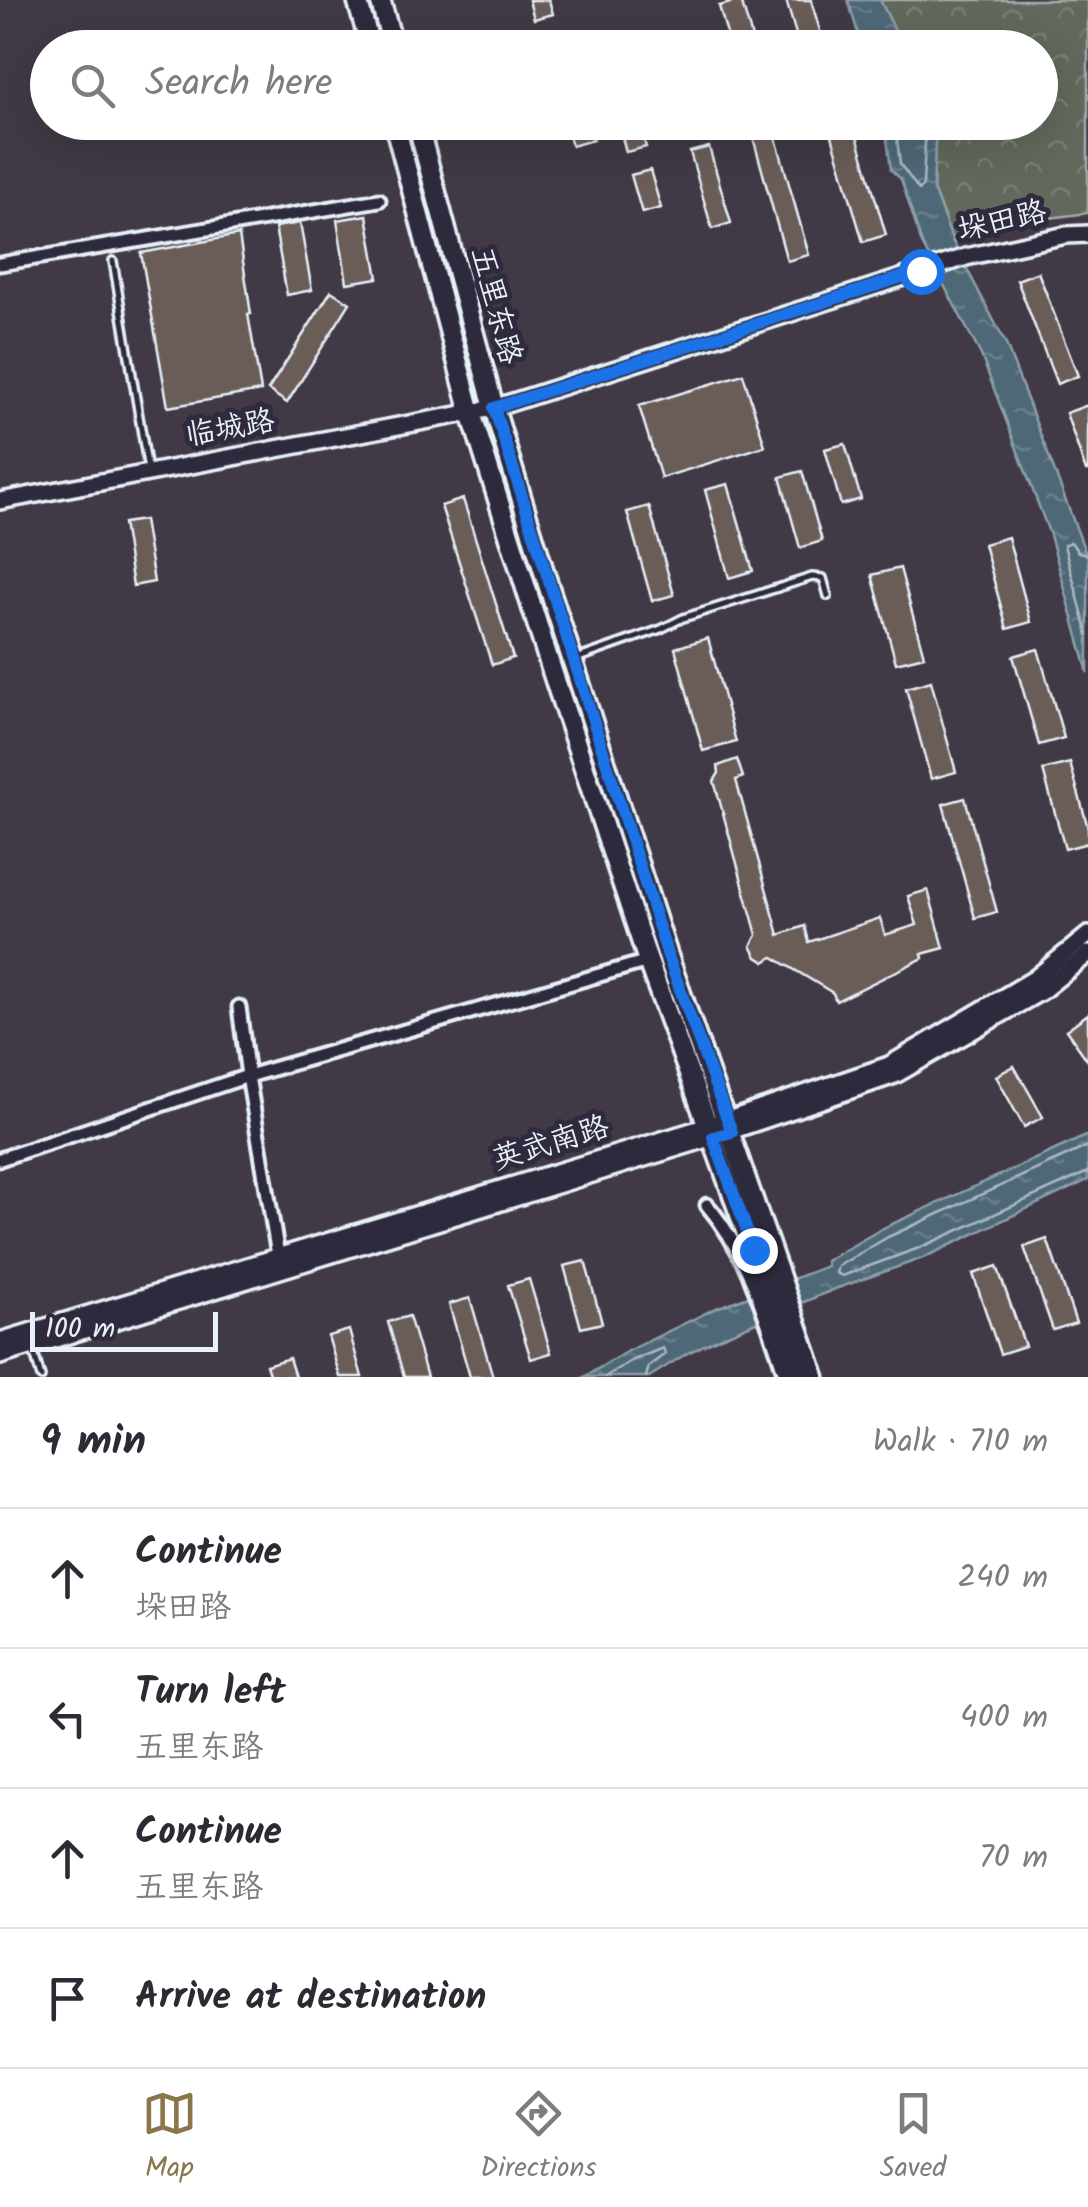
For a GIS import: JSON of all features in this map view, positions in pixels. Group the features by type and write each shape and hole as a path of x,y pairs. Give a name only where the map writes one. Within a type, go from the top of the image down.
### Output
{"main road":[{"path":"357,0 366,30"},
{"path":"380,0 389,30"},
{"name":"五里东路","path":"399,140 471,413 550,665 648,960 720,1129"},
{"name":"五里东路","path":"422,140 494,408 668,956 757,1255 800,1377"},
{"name":"垛田路","path":"471,413 966,257 1066,235 1088,234"},
{"name":"临城路","path":"0,501 471,413"},
{"name":"英武南路","path":"0,1341 278,1255 720,1129 888,1065 1034,979 1088,935"},
{"name":"英武南路","path":"0,1356 895,1075 1042,991 1088,954"},
{"name":"五里东路","path":"783,1328 815,1377"}],"street":[{"path":"0,264 379,200"},
{"path":"0,1158 248,1076 648,960"},
{"path":"239,1007 278,1255"},
{"path":"708,1205 757,1255"},
{"path":"783,1328 786,1377"}],"lane":[{"path":"113,261 149,471"},
{"path":"573,660 683,618 812,577 824,578 828,596"},
{"path":"34,1354 41,1377"}],"green space":[{"path":"880,0 1088,0 1088,213 1019,222 953,242 933,189 935,140 1058,140 1058,30 895,30"}],"water":[{"path":"848,0 880,0 895,30 857,30"},
{"path":"887,140 935,140 933,189 953,242 1006,344 1088,559 1088,673 1050,535 981,355 922,244 901,179 891,170"},
{"path":"1088,1135 1088,1180 923,1258 835,1289 723,1336 649,1377 584,1377 714,1309 827,1266 826,1261 883,1228"}],"building":[{"path":"529,0 549,0 553,14 534,19"},
{"path":"741,0 750,30 726,30 719,6"},
{"path":"786,0 811,0 820,30 795,30"},
{"path":"570,140 593,140 572,146"},
{"path":"623,140 644,140 646,147 626,152"},
{"path":"754,140 777,140 809,255 787,261"},
{"path":"833,140 858,140 886,235 863,242"},
{"path":"709,147 731,223 712,229 690,152"},
{"path":"650,170 661,208 642,213 631,175"},
{"path":"367,215 378,278 347,283 337,220"},
{"path":"300,223 312,290 287,295 275,227"},
{"path":"239,235 261,391 168,407 141,253"},
{"path":"1038,272 1078,376 1057,384 1017,280"},
{"path":"331,291 350,303 287,403 268,390"},
{"path":"743,374 765,446 661,478 639,406"},
{"path":"1088,405 1088,471 1086,471 1066,413"},
{"path":"845,444 861,499 841,505 825,449"},
{"path":"802,471 822,541 800,548 780,477"},
{"path":"728,484 753,571 729,578 705,490"},
{"path":"463,499 513,658 492,665 441,506"},
{"path":"649,506 674,595 652,601 627,512"},
{"path":"144,520 154,582 133,586 123,523"},
{"path":"1008,537 1031,622 1007,629 984,544"},
{"path":"900,568 924,656 896,663 872,575"},
{"path":"708,638 736,742 703,751 675,648"},
{"path":"1038,649 1064,738 1039,745 1013,656"},
{"path":"931,681 956,772 931,779 906,688"},
{"path":"737,759 743,777 736,780 779,935 805,926 809,942 880,918 885,935 917,925 908,896 928,890 944,948 922,954 923,958 836,1001 833,993 773,957 765,962 757,957 751,946 757,935 714,781 718,766"},
{"path":"1070,763 1088,828 1088,843 1065,849 1043,770"},
{"path":"965,798 997,912 975,918 943,804"},
{"path":"1088,1014 1088,1061 1066,1030"},
{"path":"1014,1066 1043,1117 1024,1127 996,1076"},
{"path":"1047,1239 1076,1323 1053,1330 1024,1247"},
{"path":"585,1261 602,1323 581,1328 564,1266"},
{"path":"997,1266 1025,1346 1000,1354 973,1274"},
{"path":"529,1279 551,1353 531,1359 508,1285"},
{"path":"470,1298 493,1377 470,1377 449,1304"},
{"path":"409,1316 427,1377 404,1377 388,1322"},
{"path":"349,1330 362,1377 340,1377 328,1336"},
{"path":"289,1358 295,1377 270,1377 266,1365"}],"route":[{"path":"754,1250 713,1137 732,1132 668,956 494,408 921,271"}]}
